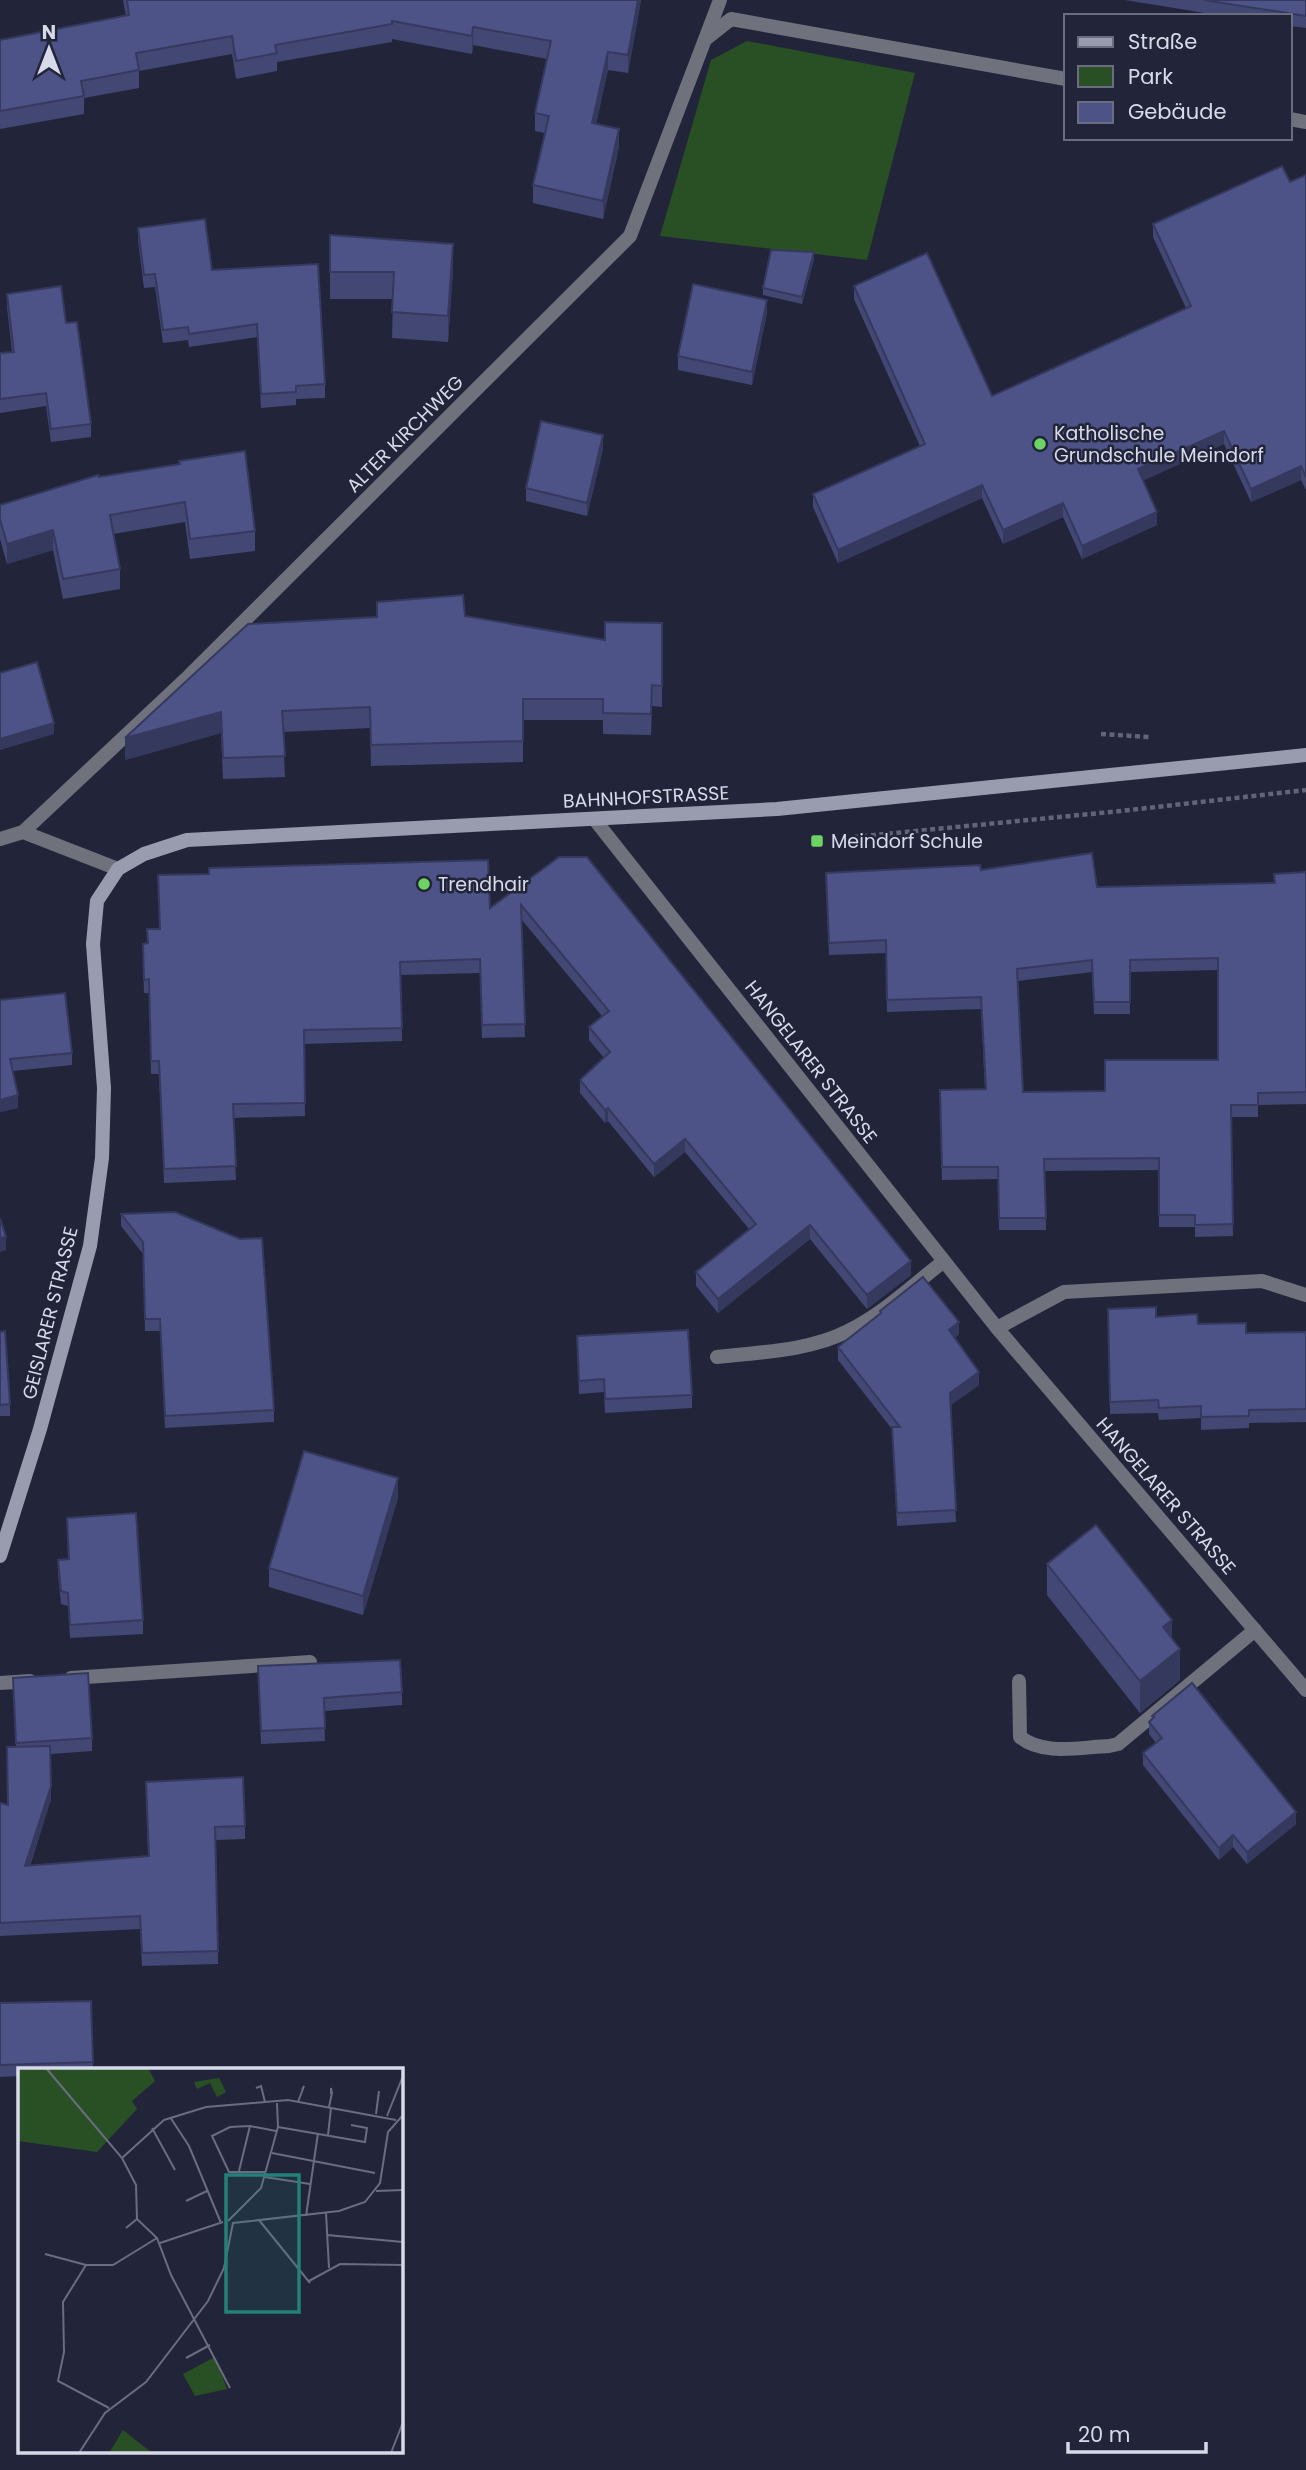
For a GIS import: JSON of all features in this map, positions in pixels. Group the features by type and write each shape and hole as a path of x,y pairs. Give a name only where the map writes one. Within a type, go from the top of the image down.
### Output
{"main road":[{"name":"BAHNHOFSTRASSE","path":"118,869 144,854 187,840 777,809 1306,755"},
{"name":"GEISLARER STRASSE","path":"0,1556 40,1429 90,1246 102,1158 104,1088 93,944 97,901 118,869"}],"street":[{"name":"ALTER KIRCHWEG","path":"23,832 189,676 630,236 720,0"},
{"path":"706,39 731,19 1064,79"},
{"name":"HANGELARER STRASSE","path":"595,820 997,1328 1306,1690"},
{"path":"0,839 23,832 118,869"},
{"path":"717,1357 770,1352 822,1341 849,1331 944,1261"},
{"path":"997,1328 1064,1292 1262,1281 1306,1295"},
{"path":"1019,1681 1020,1737 1026,1743 1040,1748 1109,1746 1118,1744 1255,1630"},
{"path":"0,1683 310,1662"}],"path":[{"path":"854,837 1306,790"}],"green space":[{"path":"747,41 915,73 867,260 660,236 711,60"}],"building":[{"path":"127,0 638,0 628,55 608,52 592,123 619,129 603,201 533,185 549,116 535,113 551,41 473,27 472,36 392,21 392,24 275,45 277,53 236,61 232,36 136,53 139,70 81,81 84,96 0,111 0,40 129,15"},
{"path":"1204,0 1306,0 1306,16"},
{"path":"1282,166 1290,182 1306,175 1306,477 1301,466 1251,489 1224,431 1138,469 1157,512 1082,546 1063,503 1003,530 982,485 838,550 813,494 925,444 854,286 927,253 992,396 1191,306 1153,224"},
{"path":"205,219 212,270 318,264 325,384 296,386 296,392 261,394 257,324 189,334 188,327 163,330 155,274 144,275 138,228"},
{"path":"330,235 453,244 448,316 392,312 394,272 330,272"},
{"path":"771,250 814,252 802,297 763,288"},
{"path":"693,284 767,300 752,372 678,356"},
{"path":"61,286 66,323 77,322 91,424 51,429 46,393 0,399 0,353 14,352 7,294"},
{"path":"541,421 603,435 587,503 526,488"},
{"path":"245,451 255,531 190,539 185,502 110,515 120,569 63,579 53,530 7,544 0,519 0,505 98,475 99,477 180,464 179,461"},
{"path":"463,595 465,616 605,640 605,622 662,623 662,686 652,685 651,714 603,713 603,699 523,699 523,741 371,745 370,707 282,711 285,756 223,758 221,712 125,738 248,624 377,617 377,602"},
{"path":"37,662 54,723 0,739 0,673"},
{"path":"1092,853 1097,887 1275,883 1274,874 1306,872 1306,1092 1258,1093 1258,1105 1231,1105 1233,1224 1195,1225 1195,1215 1159,1215 1159,1158 1044,1159 1046,1218 999,1218 998,1167 942,1167 940,1090 986,1089 981,997 887,1000 886,940 829,943 826,873 980,865 981,870","holes":["1218,958 1218,1060 1105,1060 1105,1091 1023,1092 1017,969 1092,960 1094,1002 1130,1002 1130,960"]},
{"path":"559,857 587,857 911,1261 867,1295 810,1225 718,1299 696,1272 756,1224 685,1139 654,1164 608,1108 605,1110 580,1080 610,1052 589,1027 609,1011 521,905 525,1024 482,1025 480,959 400,962 402,1028 304,1030 305,1103 233,1104 236,1166 164,1169 159,1061 151,1061 149,979 144,980 143,944 148,943 147,929 160,929 158,875 209,874 209,868 488,860 490,908"},
{"path":"65,993 72,1053 10,1059 18,1095 0,1100 0,1000"},
{"path":"175,1212 240,1239 262,1238 274,1410 165,1416 160,1319 145,1319 143,1242 121,1214"},
{"path":"0,1218 6,1237 0,1238"},
{"path":"923,1277 959,1322 949,1330 979,1372 950,1393 956,1510 897,1513 892,1427 900,1427 838,1347"},
{"path":"1156,1307 1156,1317 1197,1314 1198,1324 1246,1323 1246,1333 1306,1332 1306,1409 1249,1410 1249,1416 1201,1417 1201,1406 1159,1408 1158,1400 1110,1402 1108,1309"},
{"path":"688,1330 692,1395 605,1399 604,1379 579,1381 577,1336"},
{"path":"5,1331 10,1404 0,1405 0,1332"},
{"path":"304,1451 398,1478 363,1596 269,1568"},
{"path":"136,1513 143,1620 70,1625 68,1593 61,1591 58,1560 69,1559 67,1518"},
{"path":"1096,1525 1172,1620 1163,1627 1180,1649 1140,1681 1047,1564"},
{"path":"400,1660 402,1692 324,1698 325,1728 261,1731 258,1666"},
{"path":"88,1673 92,1738 16,1743 13,1678"},
{"path":"1192,1683 1296,1812 1247,1852 1233,1835 1219,1848 1143,1753 1162,1738 1149,1722 1154,1717 1152,1716"},
{"path":"50,1746 51,1786 25,1866 149,1856 146,1782 243,1777 245,1826 215,1827 218,1951 142,1953 140,1916 0,1923 0,1803 8,1805 7,1747"},
{"path":"91,2001 93,2062 0,2065 0,2003"}],"place":[{"name":"Katholische Grundschule Meindorf","path":"1040,444"},
{"name":"Meindorf Schule","path":"817,841"},
{"name":"Trendhair","path":"424,884"}]}
